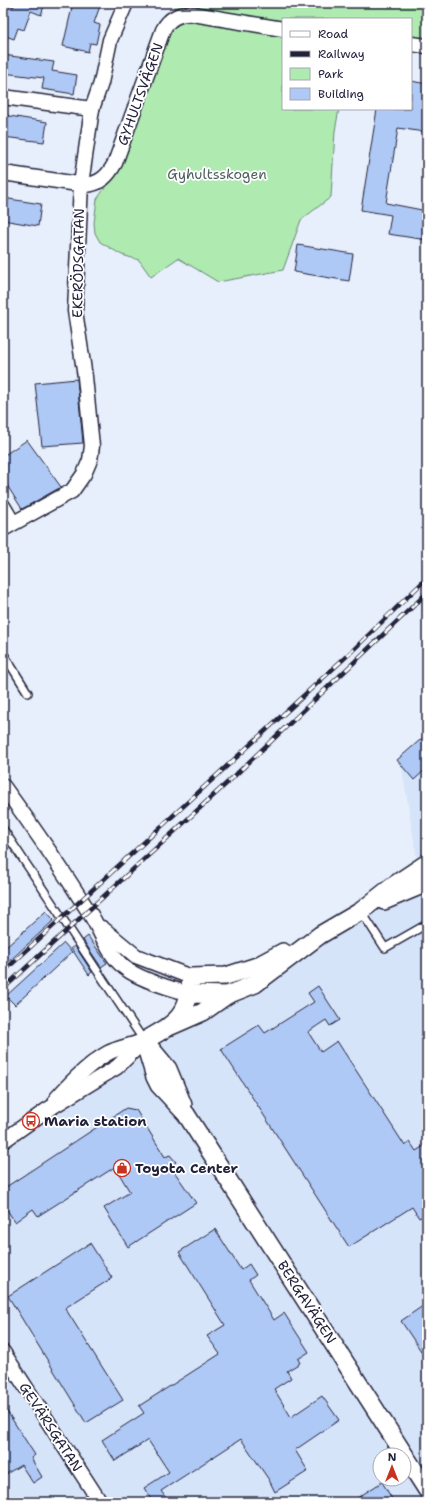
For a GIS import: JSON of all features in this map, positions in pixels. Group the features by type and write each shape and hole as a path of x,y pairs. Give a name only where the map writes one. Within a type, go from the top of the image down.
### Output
{"street":[{"name":"EKERÖDSGATAN","path":"8,526 72,491 79,483 90,460 92,446 86,384 75,311 80,184 92,109 101,83 110,40 126,3"},
{"name":"GYHULTSVÄGEN","path":"3,173 80,184 96,184 104,179 111,170 163,30 171,19 179,15 193,14 282,29"},
{"path":"412,44 427,46"},
{"path":"3,97 92,109"},
{"path":"3,506 8,526"},
{"path":"3,786 53,856 96,922 104,942 125,968 160,986 190,994 227,995"},
{"path":"3,1141 47,1110 70,1083 90,1065 108,1053 144,1041 171,1026 203,1012 227,995 255,984 320,936 363,910 394,885 427,863"},
{"path":"363,910 427,883"},
{"path":"96,922 136,956 191,977 226,976 257,966 284,951 320,936"},
{"path":"171,1026 181,1015 190,994 191,977"},
{"name":"BERGAVÄGEN","path":"144,1041 168,1068 186,1114 427,1490"},
{"name":"GEVÄRSGATAN","path":"3,1352 100,1502"}],"lane":[{"path":"3,653 28,693"},
{"path":"3,829 144,1041"},
{"path":"363,910 384,948 427,924"}],"shaded area":[{"path":"427,742 427,1502 3,1502 3,1148 120,1073 194,1021 419,871 401,763"}],"green space":[{"name":"Gyhultsskogen","path":"175,3 427,3 427,49 412,47 412,18 282,18 282,110 339,110 335,131 331,197 301,220 283,270 218,282 178,258 151,277 139,260 122,255 100,242 95,233 94,223 97,199 121,166 172,24"}],"building":[{"path":"3,3 14,7 12,3 45,3 41,15 31,11 24,30 18,28 14,39 3,35"},
{"path":"73,3 101,3 94,23 100,25 96,44 90,43 88,52 63,46"},
{"path":"3,55 54,62 52,71 77,75 74,94 42,89 44,78 3,73"},
{"path":"412,81 427,84 427,115 424,132 398,128 386,203 427,211 427,240 388,234 391,215 361,210 377,110 412,110"},
{"path":"3,115 47,122 44,142 3,137"},
{"path":"3,198 41,204 38,226 3,220"},
{"path":"298,245 353,254 349,281 294,272"},
{"path":"77,379 83,443 42,446 35,383"},
{"path":"27,440 61,487 22,509 3,479 3,456"},
{"path":"427,734 427,768 414,780 397,760"},
{"path":"46,911 54,920 3,967 3,950"},
{"path":"88,936 107,963 101,967 83,940"},
{"path":"64,943 72,952 15,1005 6,996"},
{"path":"75,946 92,972 89,975 71,948"},
{"path":"318,986 340,1020 330,1026 326,1020 308,1032 321,1052 337,1041 405,1146 410,1142 416,1151 427,1144 427,1214 419,1218 412,1207 349,1247 221,1049 259,1025 265,1033 314,1002 308,993"},
{"path":"126,1108 136,1110 165,1157 170,1155 176,1162 171,1167 196,1203 128,1247 104,1208 130,1192 115,1167 38,1216 33,1209 15,1222 3,1204 3,1189"},
{"path":"215,1229 241,1270 249,1264 256,1275 249,1280 274,1320 284,1313 309,1352 298,1359 300,1363 287,1371 291,1378 274,1389 291,1417 322,1396 339,1420 295,1450 308,1471 275,1492 269,1480 241,1439 161,1491 169,1502 153,1502 144,1488 169,1472 148,1440 115,1461 102,1440 144,1413 139,1406 220,1354 207,1336 225,1325 179,1252"},
{"path":"90,1243 112,1278 65,1308 123,1400 86,1423 8,1296"},
{"path":"427,1303 427,1360 401,1321"},
{"path":"3,1405 35,1455 31,1458 42,1477 33,1483 21,1465 3,1476"},
{"path":"374,1487 385,1487 394,1502 351,1502"}],"railway":[{"path":"3,972 350,653 427,578"},
{"path":"3,989 227,783 427,593"}],"place":[{"name":"Maria station","path":"31,1121"},
{"name":"Toyota Center","path":"122,1168"}]}
